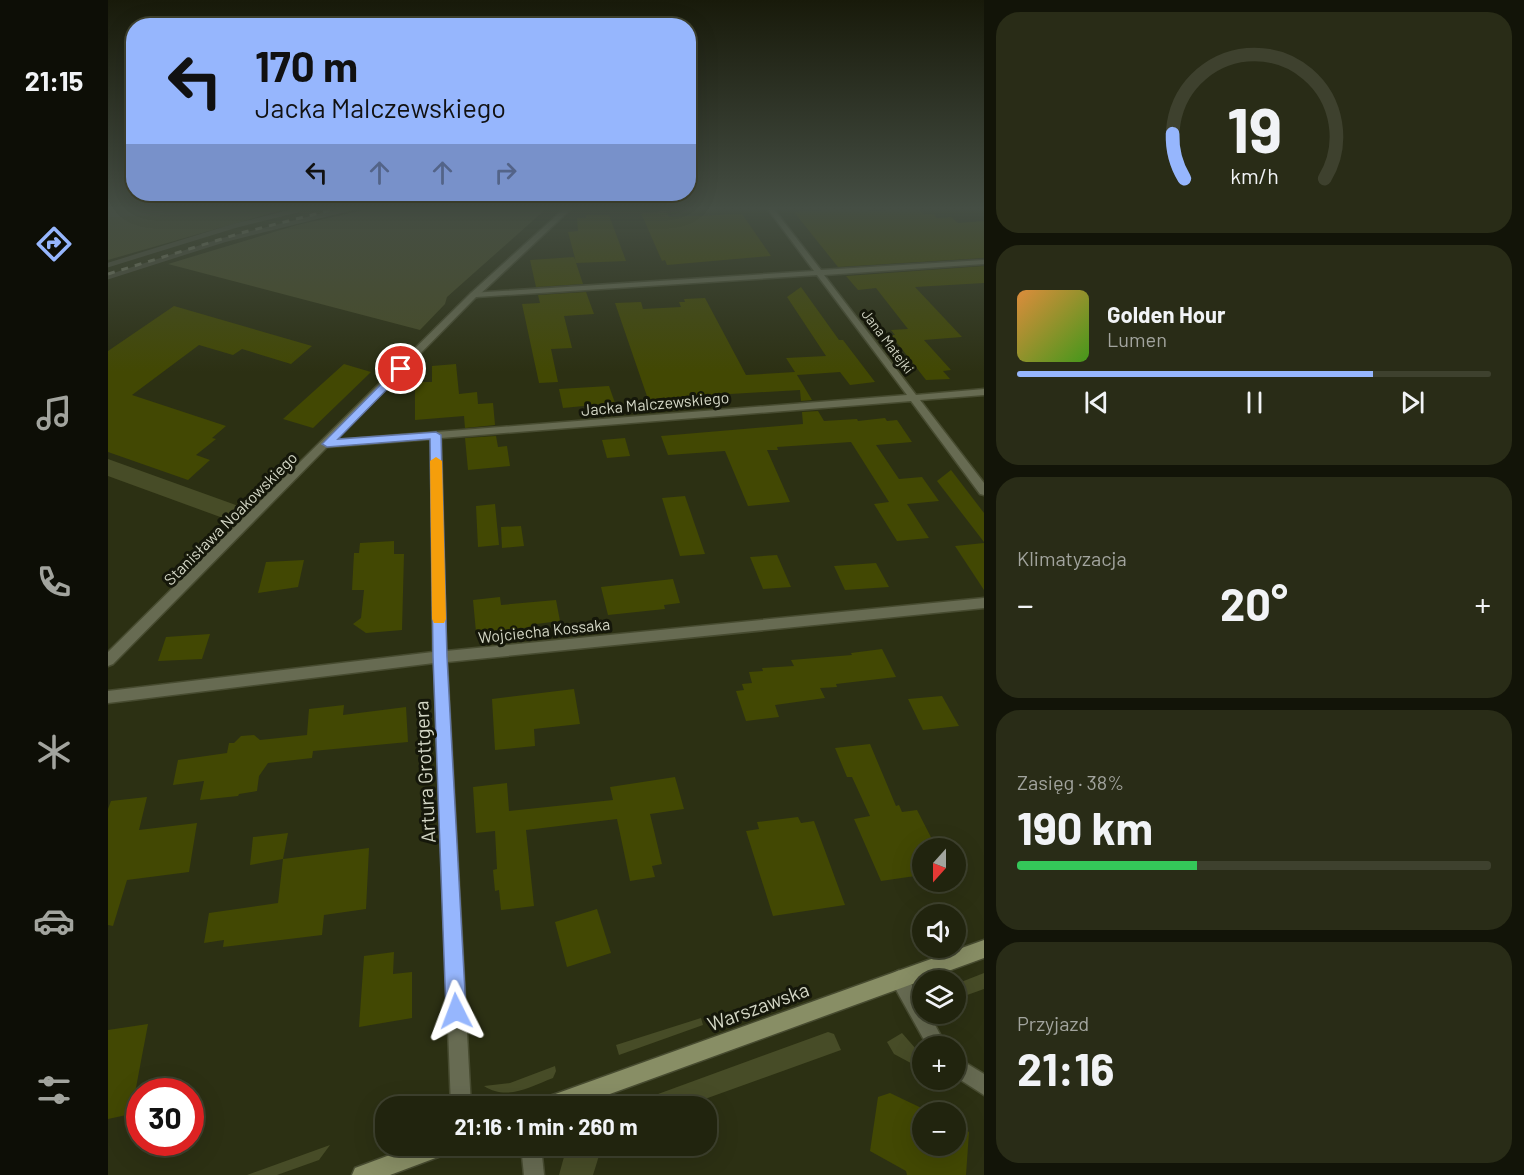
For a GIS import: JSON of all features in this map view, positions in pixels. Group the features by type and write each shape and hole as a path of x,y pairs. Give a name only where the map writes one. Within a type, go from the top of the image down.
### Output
{"street":[{"name":"Stanisława Noakowskiego","path":"108,660 510,263"},
{"name":"Jana Matejki","path":"813,263 984,491"},
{"path":"474,296 970,263"},
{"name":"Jacka Malczewskiego","path":"327,444 984,392"},
{"name":"Artura Grottgera","path":"436,435 440,657 460,1096"},
{"name":"Wojciecha Kossaka","path":"108,698 440,657 984,603"},
{"name":"Warszawska","path":"577,1096 984,949"},
{"path":"899,979 932,1036"},
{"path":"966,1073 984,1085"},
{"path":"362,1175 414,1156"},
{"path":"532,1156 534,1175"}],"green space":[{"path":"485,263 447,297 445,304 420,330 168,264"},
{"path":"108,459 246,509 238,516 223,518 108,476"},
{"path":"984,973 984,989 966,995 966,980"},
{"path":"701,1018 703,1025 619,1055 616,1045"},
{"path":"828,1032 834,1034 841,1050 713,1096 653,1096"},
{"path":"902,1033 912,1044 912,1064 894,1054 887,1042"},
{"path":"555,1066 556,1071 553,1078 518,1091 501,1092 484,1086 510,1083"},
{"path":"330,1145 319,1160 277,1175 247,1175"},
{"path":"564,1156 599,1156 593,1175 559,1175"}],"building":[{"path":"531,263 580,263 576,263 583,284 536,287"},
{"path":"666,263 692,263 667,265"},
{"path":"835,263 906,263 838,267"},
{"path":"984,266 984,283 915,287 962,337 924,340 951,370 943,371 950,379 926,380 891,335 895,335 891,330 908,329 876,288 858,290 846,276"},
{"path":"801,287 839,340 843,340 875,382 850,385 840,372 797,375 812,400 801,401 800,390 696,396 649,402 615,303 641,302 643,309 681,307 679,302 685,302 684,299 705,298 746,375 795,372 786,358 826,356 787,297"},
{"path":"586,292 594,314 564,316 572,348 551,349 558,382 539,383 522,304 540,303 538,295"},
{"path":"174,306 312,346 291,364 242,349 233,355 199,345 132,395 226,426 212,438 216,439 196,455 210,460 188,480 108,452 108,351"},
{"path":"344,364 371,372 313,428 283,419"},
{"path":"456,364 459,394 477,392 478,404 493,403 495,425 465,428 464,416 415,420 415,387 420,386 420,382 432,382 432,366"},
{"path":"609,386 615,403 563,408 559,389"},
{"path":"818,411 824,421 885,418 887,421 897,420 912,442 876,445 899,479 922,477 939,501 907,504 929,538 897,541 874,504 889,502 851,442 777,447 778,450 767,450 790,502 748,506 725,451 668,455 661,436 803,424 802,412"},
{"path":"496,436 498,447 507,446 510,466 468,470 465,438"},
{"path":"625,438 630,456 607,458 602,440"},
{"path":"951,470 984,513 984,542 937,481"},
{"path":"685,496 705,554 680,556 662,498"},
{"path":"495,504 499,545 478,547 476,506"},
{"path":"521,526 524,546 502,548 501,527"},
{"path":"394,541 394,554 404,554 402,630 366,633 353,624 361,618 364,590 352,590 354,553 359,553 360,543"},
{"path":"984,543 984,590 955,546"},
{"path":"777,555 791,587 763,589 750,557"},
{"path":"304,560 298,587 258,593 266,562"},
{"path":"876,563 889,587 845,590 834,566"},
{"path":"673,579 680,603 664,605 665,609 608,615 601,587"},
{"path":"500,597 501,605 556,600 560,621 536,624 536,627 476,632 473,600"},
{"path":"210,634 202,659 158,661 166,637"},
{"path":"882,649 896,677 820,688 825,698 775,705 779,717 746,721 736,691 744,690 742,684 752,683 749,672 763,671 762,668 794,666 791,660 852,655 851,653"},
{"path":"574,689 580,724 534,729 535,746 495,750 492,699"},
{"path":"942,696 959,726 923,730 908,699"},
{"path":"344,705 343,715 406,707 408,742 313,751 312,758 268,763 259,776 257,791 238,796 200,800 204,781 173,785 178,760 227,753 229,743 234,743 241,736 254,735 260,740 307,735 309,709"},
{"path":"870,744 896,806 899,805 902,812 917,810 931,838 912,838 912,876 881,881 854,819 870,816 852,777 847,777 835,748"},
{"path":"675,777 684,809 650,814 662,864 652,866 655,877 630,881 617,819 526,830 534,906 501,910 499,890 495,891 493,870 497,869 495,831 476,833 473,787 507,783 509,811 613,800 610,787"},
{"path":"147,797 139,830 197,823 189,872 127,880 113,926 108,925 108,809 111,801"},
{"path":"798,817 801,823 814,821 845,905 773,916 746,831 759,829 757,822"},
{"path":"288,833 283,859 250,865 253,837"},
{"path":"369,848 366,909 324,915 322,935 223,947 224,940 204,943 209,913 278,903 283,859"},
{"path":"597,909 611,953 567,967 555,922"},
{"path":"394,952 393,974 412,972 412,1018 359,1027 364,956"},
{"path":"148,1024 138,1078 126,1078 126,1115 108,1119 108,1030"},
{"path":"890,1093 912,1103 912,1156 966,1156 966,1130 969,1132 966,1175 907,1175 906,1171 870,1151 878,1097"}],"waterway":[{"path":"108,265 115,263"},
{"path":"108,277 152,263"}],"railway":[{"path":"108,274 144,263"}],"slow traffic":[{"path":"436,461 439,619"}],"route":[{"path":"401,369 327,444 436,435 440,657 456,1011"}]}
